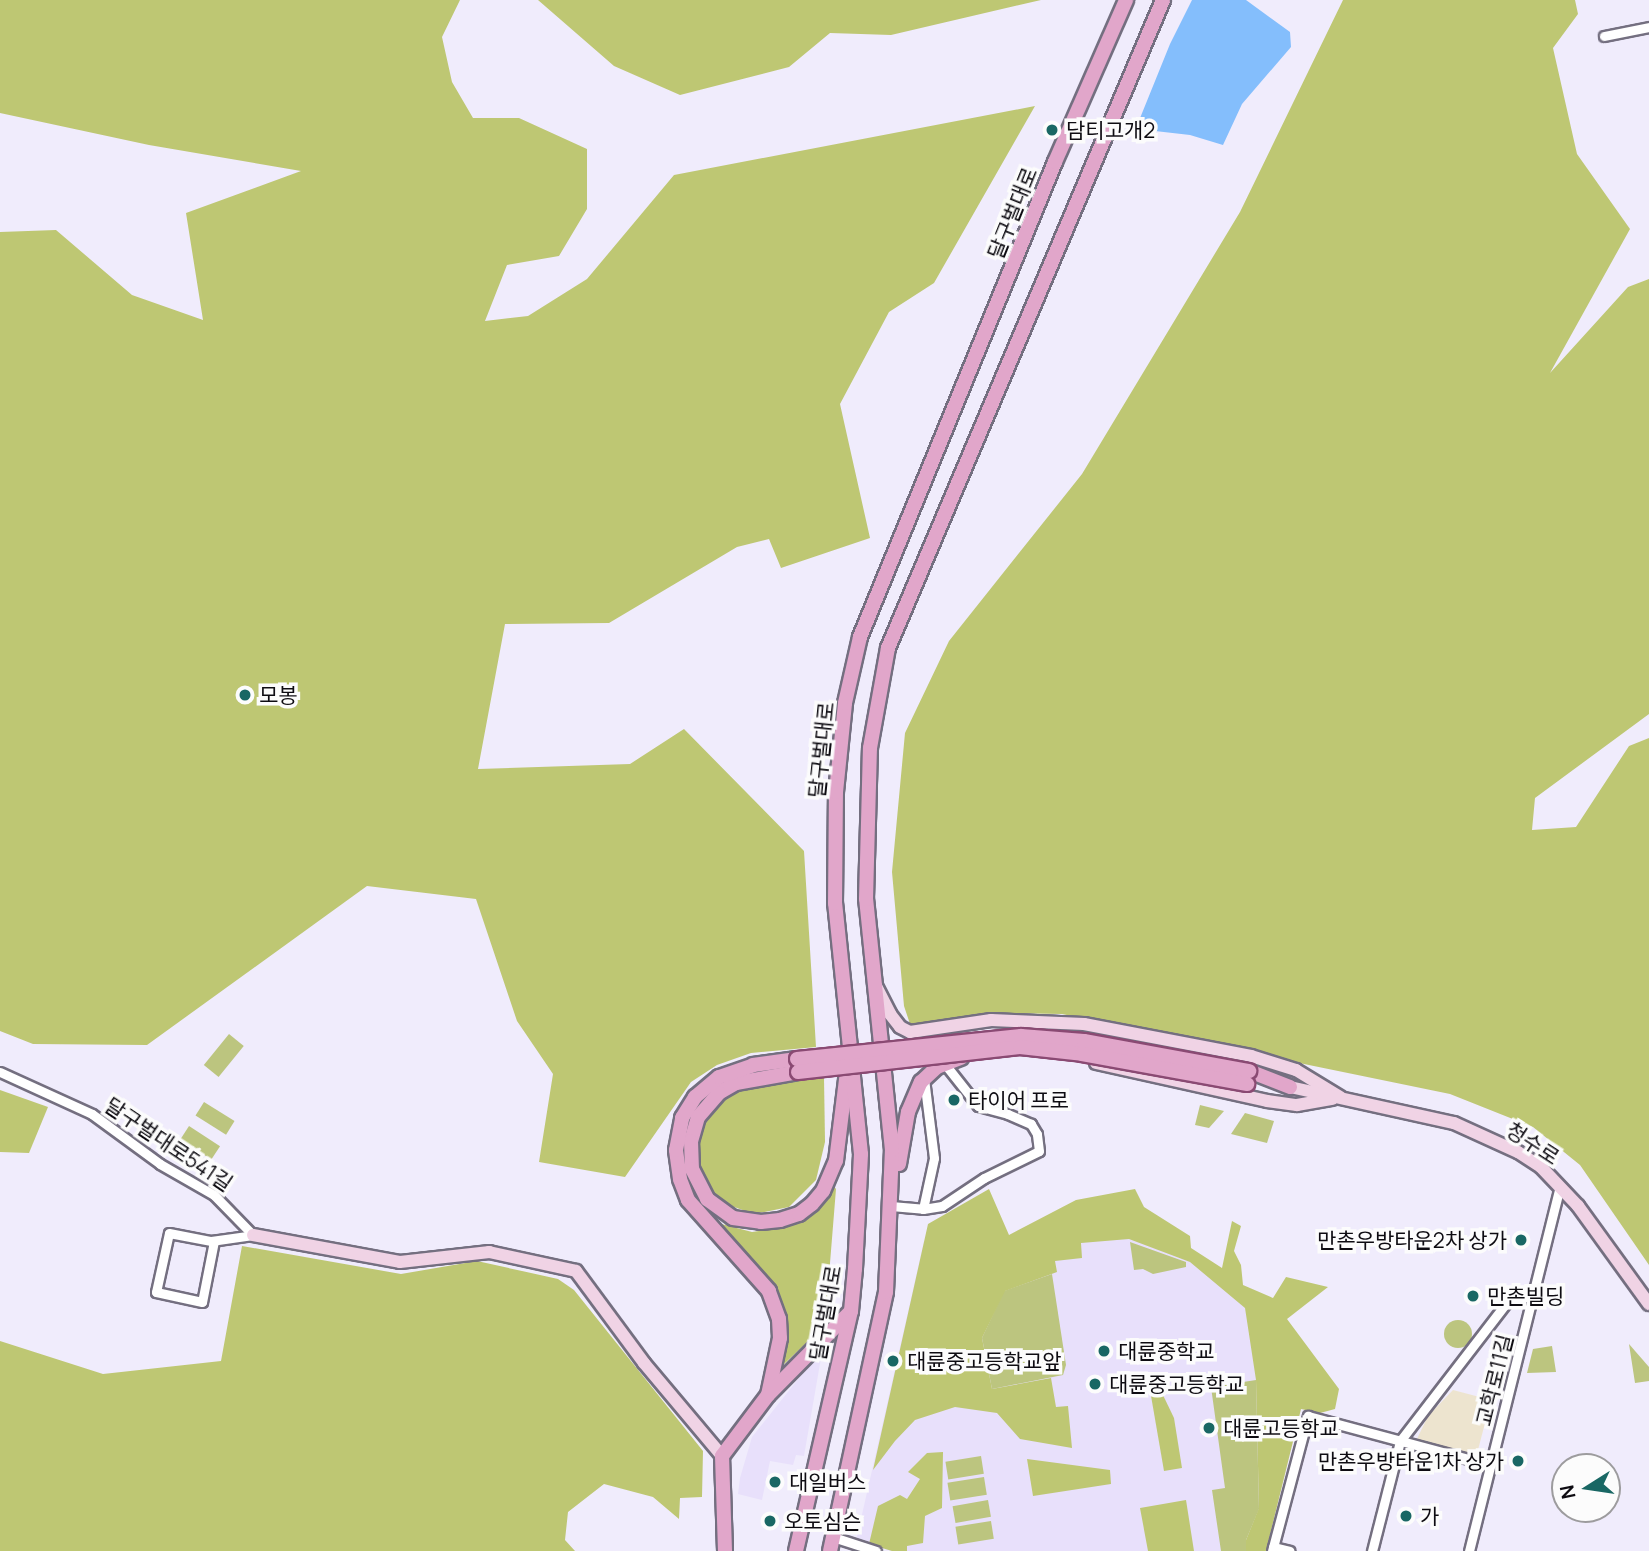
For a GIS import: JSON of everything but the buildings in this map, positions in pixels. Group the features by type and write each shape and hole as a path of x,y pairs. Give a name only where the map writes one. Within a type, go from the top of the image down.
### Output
{"main road":[{"name":"달구벌대로","path":"796,1551 851,1311 861,1154 835,903 836,792 845,703 860,637 1055,162 1126,0"},
{"path":"832,1544 886,1292 891,1199 889,1106 866,899 870,748 888,648 1163,0"},
{"path":"875,984 900,1027 910,1032 991,1020 1084,1024 1249,1070 1290,1087"},
{"path":"797,1066 736,1083 719,1093 698,1117 691,1141 692,1169 707,1199 733,1218 761,1222 780,1220 799,1214 823,1191 836,1161 846,1084 846,1029"},
{"path":"768,1395 780,1338 779,1319 769,1291 688,1200 680,1179 676,1150 682,1118 695,1097 719,1077 752,1065 797,1066 1020,1047 1249,1070 1296,1070 1340,1097"},
{"name":"청수로","path":"971,1055 1011,1051 1063,1056 1297,1105 1340,1097"},
{"path":"891,1199 908,1111 924,1079 944,1063 971,1055"},
{"name":"청수로","path":"1290,1087 1454,1123 1518,1152 1541,1167 1560,1186 1649,1304"},
{"path":"253,1235 400,1262 489,1252 576,1271 644,1363 722,1456 725,1551"},
{"path":"722,1456 768,1395 851,1311"}],"street":[{"path":"1604,36 1649,27"},
{"path":"891,1199 923,1209 942,1206 984,1178 1039,1151 1037,1134 1031,1124 978,1106 944,1063"},
{"name":"달구벌대로541길","path":"0,1072 92,1114 160,1164 214,1195 253,1235"},
{"path":"923,1209 934,1158 924,1079"},
{"name":"교학로11길","path":"1468,1551 1560,1186"},
{"path":"214,1241 202,1301 156,1292 169,1233 214,1241 253,1235"},
{"name":"교학로11길","path":"1400,1441 1514,1293 1532,1298"},
{"path":"1290,1551 1272,1549 1308,1416 1491,1465"},
{"path":"1372,1551 1400,1441"},
{"path":"832,1544 876,1551"}],"shaded area":[{"name":"대륜중고등학교","path":"1130,1229 1195,1252 1242,1293 1301,1409 1266,1551 892,1551 856,1541 924,1241"},
{"name":"대일버스","path":"818,1354 821,1358 804,1456 796,1455 793,1465 770,1461 762,1500 738,1494 752,1437"},
{"path":"1453,1390 1491,1400 1478,1450 1471,1457 1415,1443 1428,1416"}],"green space":[{"path":"0,0 460,0 442,37 452,82 473,118 519,118 587,149 587,209 559,256 507,265 485,321 528,316 587,279 674,175 1035,106 934,283 889,312 840,404 870,538 781,568 769,539 737,547 609,623 505,624 478,769 630,764 684,729 804,851 816,1047 751,1053 717,1065 691,1082 625,1177 539,1162 553,1074 517,1021 476,899 367,886 147,1045 33,1044 0,1031 0,232 56,230 132,295 203,320 186,213 301,171 149,145 0,113"},
{"path":"538,0 1041,0 891,35 830,33 789,67 680,95 614,66"},
{"path":"1343,0 1575,0 1578,14 1553,48 1577,154 1630,229 1550,373 1628,287 1649,279 1649,714 1535,798 1532,830 1576,827 1629,746 1649,738 1649,1265 1580,1165 1533,1127 1450,1094 1062,1014 1000,1013 911,1027 904,1006 892,872 905,733 949,641 1082,474 1240,212"},
{"path":"229,1034 244,1046 219,1077 204,1065"},
{"path":"824,1077 825,1142 816,1180 789,1207 754,1214 720,1202 700,1174 696,1141 705,1117 724,1098 757,1084"},
{"path":"0,1090 48,1107 29,1153 0,1152"},
{"path":"204,1102 235,1121 226,1135 196,1116"},
{"path":"1200,1105 1224,1111 1209,1128 1195,1125"},
{"path":"1245,1113 1274,1121 1267,1143 1231,1134"},
{"path":"189,1126 220,1146 211,1160 180,1139"},
{"path":"833,1185 836,1189 825,1325 781,1367 787,1333 781,1299 756,1263 714,1222 752,1232 787,1227 817,1211"},
{"path":"989,1189 1009,1235 1076,1200 1135,1189 1144,1207 1190,1236 1191,1248 1222,1268 1232,1221 1241,1226 1234,1251 1241,1265 1243,1285 1273,1298 1286,1277 1328,1287 1287,1319 1339,1389 1335,1409 1320,1413 1301,1409 1266,1551 1246,1551 1246,1540 1259,1508 1256,1380 1245,1308 1190,1262 1129,1239 1081,1243 1082,1258 1055,1261 1057,1272 1005,1291 982,1338 992,1389 1051,1378 1056,1407 1068,1406 1072,1448 1020,1439 997,1413 955,1407 915,1420 873,1470 928,1224"},
{"path":"1130,1242 1186,1262 1186,1267 1153,1274 1143,1269 1134,1270"},
{"path":"242,1246 401,1274 477,1261 558,1279 574,1290 703,1451 702,1497 680,1498 679,1519 653,1497 604,1484 568,1512 565,1540 575,1551 0,1551 0,1341 103,1374 221,1361"},
{"path":"1052,1274 1066,1365 1063,1375 992,1389 982,1338 1004,1291"},
{"path":"1458,1320 1468,1324 1472,1334 1468,1344 1458,1348 1448,1344 1444,1334 1448,1324"},
{"path":"1629,1344 1649,1367 1649,1381 1635,1383"},
{"path":"1552,1346 1556,1372 1527,1373 1533,1349"},
{"path":"1256,1380 1259,1509 1246,1540 1246,1551 1221,1551 1212,1490 1225,1488 1211,1387"},
{"path":"1150,1390 1162,1393 1174,1418 1182,1468 1164,1471"},
{"path":"943,1452 942,1508 925,1516 923,1543 907,1546 907,1551 892,1551 869,1544 878,1506 900,1495 907,1499 920,1479 908,1472 927,1453"},
{"path":"981,1456 984,1474 948,1479 945,1462"},
{"path":"1027,1459 1110,1470 1111,1484 1033,1496"},
{"path":"984,1477 987,1495 950,1501 947,1483"},
{"path":"988,1500 991,1517 955,1523 953,1506"},
{"path":"1186,1500 1194,1551 1148,1551 1140,1508"},
{"path":"991,1521 994,1539 958,1544 955,1527"}],"water":[{"path":"1192,0 1246,0 1290,32 1291,47 1242,104 1223,145 1190,135 1155,131 1134,133 1170,44"}],"place":[{"name":"담티고개2","path":"1052,130"},
{"name":"모봉","path":"245,695"},
{"name":"타이어 프로","path":"954,1100"},
{"name":"만촌우방타운2차 상가","path":"1521,1240"},
{"name":"만촌빌딩","path":"1473,1296"},
{"name":"대륜중학교","path":"1104,1351"},
{"name":"대륜중고등학교앞","path":"893,1361"},
{"name":"대륜중고등학교","path":"1095,1384"},
{"name":"대륜고등학교","path":"1209,1428"},
{"name":"만촌우방타운1차 상가","path":"1518,1461"},
{"name":"대일버스","path":"775,1482"},
{"name":"가","path":"1406,1516"},
{"name":"오토심슨","path":"770,1521"}]}
